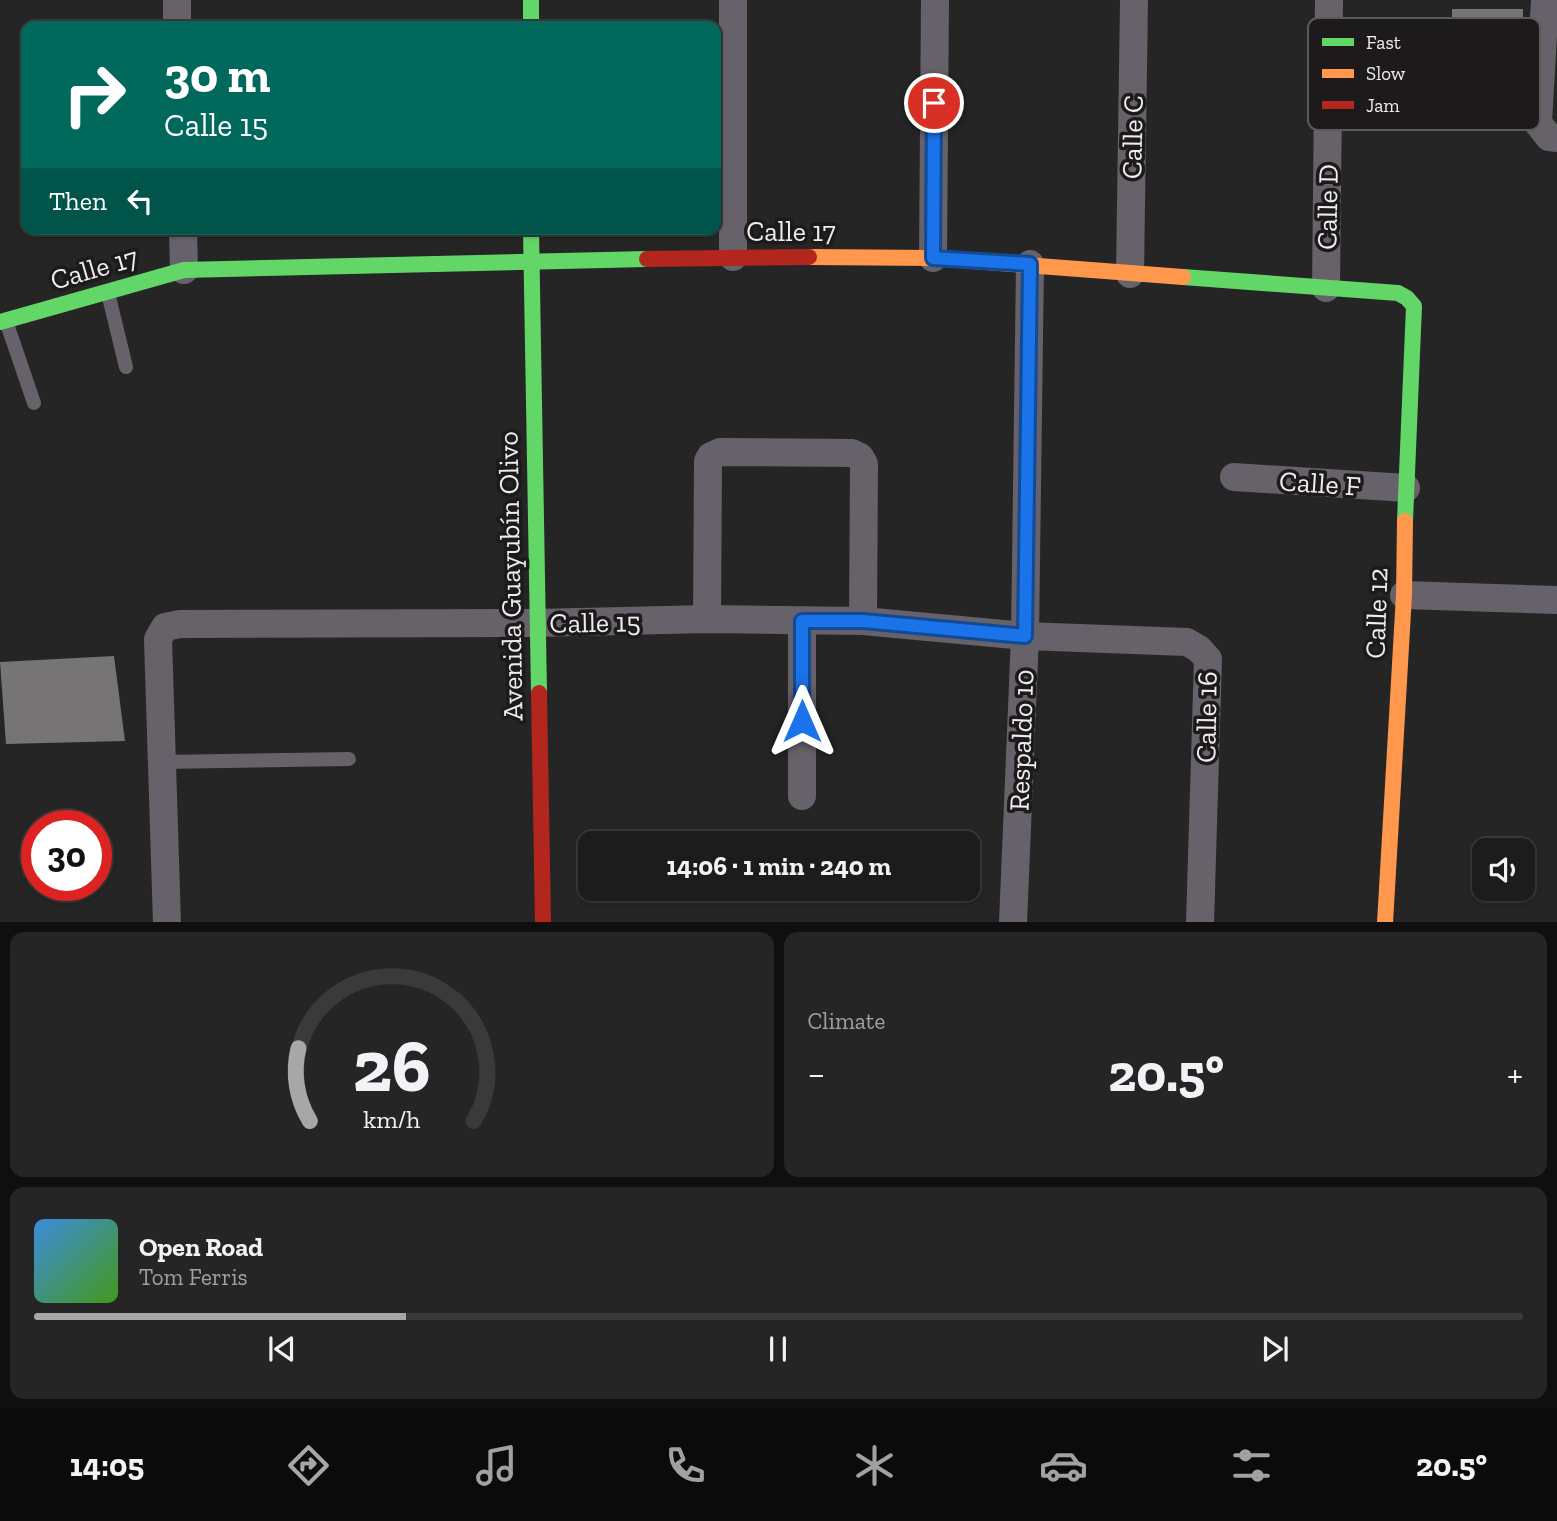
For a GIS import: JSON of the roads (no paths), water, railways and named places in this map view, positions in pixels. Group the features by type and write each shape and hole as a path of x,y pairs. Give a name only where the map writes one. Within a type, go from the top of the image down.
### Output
{"street":[{"path":"177,0 177,21"},
{"path":"531,0 531,21"},
{"path":"733,0 733,257"},
{"path":"933,258 935,0"},
{"name":"Calle C","path":"1130,274 1134,0"},
{"name":"Calle D","path":"1329,0 1329,18"},
{"path":"1540,88 1545,0"},
{"path":"1540,126 1549,137 1557,138"},
{"name":"Calle D","path":"1326,289 1328,130"},
{"path":"183,235 184,270"},
{"name":"Avenida Guayubín Olivo","path":"531,235 543,922"},
{"name":"Calle 17","path":"3,321 184,270 733,257 933,258 1030,264 1130,274 1398,293 1414,306"},
{"name":"Respaldo 10","path":"1013,922 1025,636 1030,264"},
{"name":"Calle 12","path":"1385,922 1404,595 1414,306"},
{"path":"707,619 708,461 711,456 720,452 852,453 860,457 864,464 863,621"},
{"name":"Calle F","path":"1234,477 1406,488"},
{"path":"1404,595 1557,600"},
{"name":"Calle 15","path":"162,762 158,639 165,627 180,624 537,623 707,619 863,621 1025,636"},
{"path":"802,621 802,796"},
{"name":"Calle 16","path":"1025,636 1186,642 1199,649 1208,659 1200,922"},
{"path":"162,762 167,922"}],"lane":[{"path":"107,292 126,367"},
{"path":"3,321 34,403"},
{"path":"162,762 349,759"}]}
